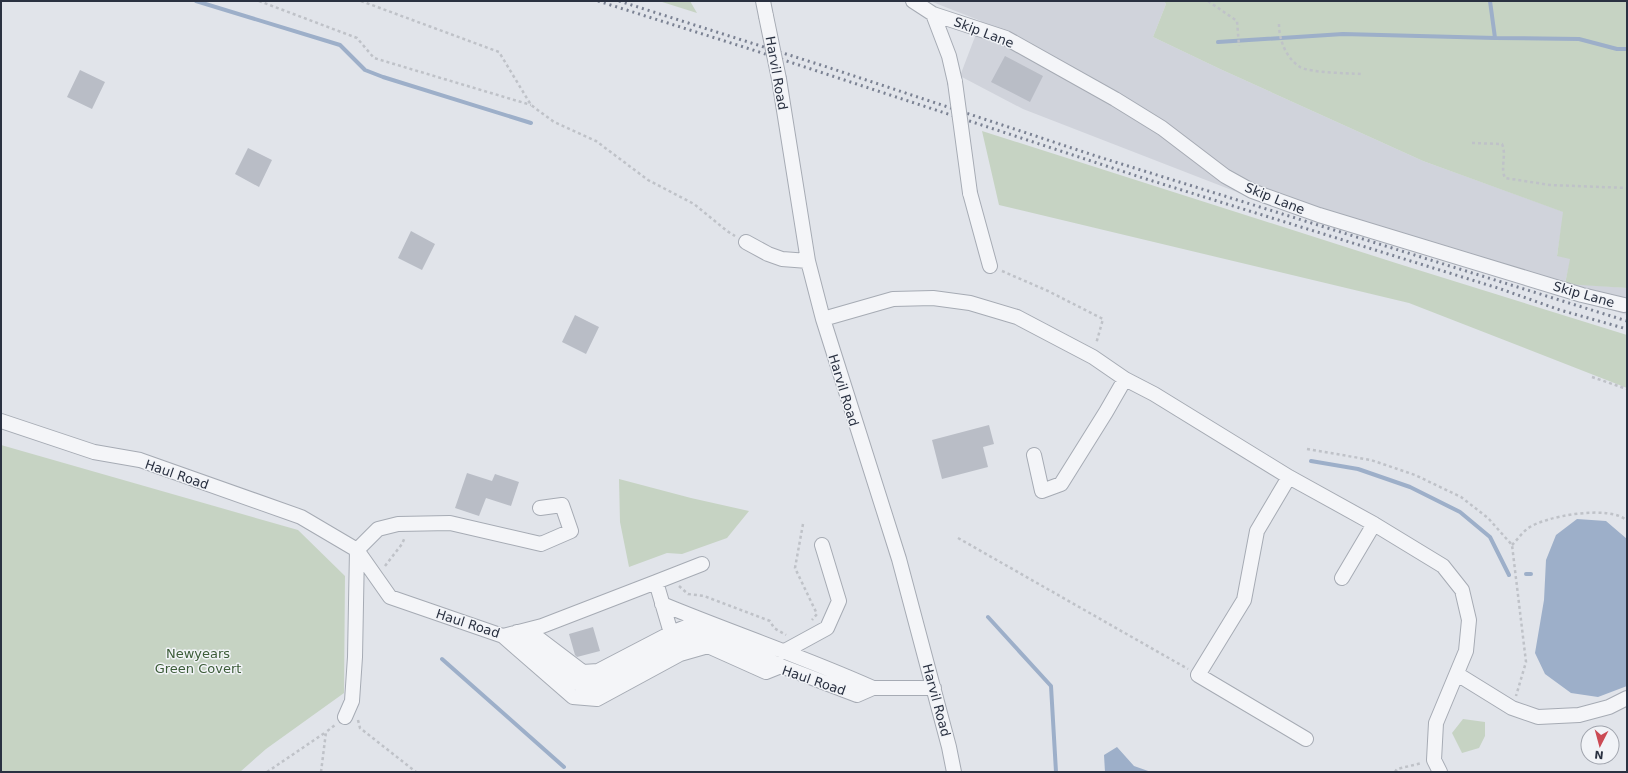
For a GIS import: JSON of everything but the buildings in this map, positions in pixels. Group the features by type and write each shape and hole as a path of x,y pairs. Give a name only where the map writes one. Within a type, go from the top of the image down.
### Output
{"street":[{"name":"Harvil Road","path":"763,1 779,79 808,261 823,319 898,559 934,688 954,772"},
{"name":"Skip Lane","path":"913,1 934,14 1006,38 1074,76 1162,128 1225,176 1252,191 1319,215 1582,295 1624,305"},
{"path":"934,14 949,56 955,82 970,193 990,266"},
{"path":"746,242 768,254 782,259 808,261"},
{"path":"823,319 893,299 933,298 970,303 1018,317 1093,358 1125,379 1154,394 1289,477 1374,524 1443,566 1462,590 1469,620 1466,651 1436,723 1437,766"},
{"path":"1034,455 1042,491 1061,484 1125,379"},
{"name":"Haul Road","path":"1,421 94,452 140,460 301,517 357,550 390,597 503,636 542,626 702,564"},
{"path":"1289,477 1257,532 1244,600 1198,675 1306,739"},
{"path":"344,717 352,701 355,657 357,550 378,528 398,524 450,523 541,544 571,531 562,505 540,508"},
{"path":"1342,578 1374,524"},
{"path":"783,652 827,628 840,601 822,545"},
{"path":"656,582 676,644"},
{"path":"662,604 873,688"},
{"path":"522,631 582,686 603,684 676,644 710,634 781,666"},
{"path":"503,636 573,697 597,699 676,644"},
{"name":"Haul Road","path":"676,644 708,646 766,672 781,666 857,695 873,688 934,688"},
{"path":"1457,674 1512,708 1538,717 1579,716 1609,707 1627,698"}],"path":[{"path":"259,1 357,38 374,58 531,105 554,122 596,141 648,180 694,204 727,231 746,242"},
{"path":"361,1 499,52 531,105"},
{"path":"1208,1 1236,21 1239,46"},
{"path":"1279,24 1279,33 1282,43 1290,58 1301,67 1316,71 1361,74"},
{"path":"1472,143 1502,144 1505,149 1502,172 1505,178 1550,185 1627,188"},
{"path":"990,266 1048,291 1103,319 1093,358"},
{"path":"1592,377 1627,389"},
{"path":"1307,449 1370,460 1415,475 1461,497 1488,518 1512,545 1526,662 1512,708"},
{"path":"1512,545 1528,529 1557,517 1600,512 1624,518 1627,521"},
{"path":"958,538 1198,675"},
{"path":"352,701 360,728 416,772"},
{"path":"266,772 326,732 344,717"},
{"path":"321,772 326,732"},
{"path":"1395,772 1397,769 1437,766"}],"shaded area":[{"path":"930,1 1164,1 1166,4 1153,37 1423,161 1564,212 1557,255 1571,258 1565,283 1627,288 1627,315 1260,201 1023,109 960,76 981,21"}],"green space":[{"path":"659,1 690,1 697,13"},
{"path":"1164,1 1627,1 1627,288 1565,284 1570,259 1557,256 1563,212 1423,161 1153,37 1166,4"},
{"path":"982,131 1627,335 1627,388 1409,303 999,205"},
{"name":"Newyears Green Covert","path":"1,445 298,530 345,576 344,693 266,749 240,772 1,772"},
{"path":"619,479 691,498 749,511 727,538 682,554 667,553 629,567 620,522"},
{"path":"1463,719 1485,722 1485,736 1479,748 1462,753 1452,733"}],"water":[{"path":"1577,519 1606,521 1627,539 1627,686 1598,697 1571,693 1545,674 1535,653 1544,600 1546,560 1556,535"},
{"path":"1117,747 1134,766 1151,772 1105,772 1104,755"}],"waterway":[{"path":"196,1 340,45 365,70 531,123"},
{"path":"1490,1 1495,38 1579,39 1617,49 1627,49"},
{"path":"1218,42 1343,34 1495,38"},
{"path":"1311,461 1358,469 1410,487 1460,512 1490,537 1509,575"},
{"path":"1526,574 1531,574"},
{"path":"988,617 1051,686 1056,772"},
{"path":"442,659 564,767"}],"railway":[{"path":"598,1 750,49 1143,178 1501,289 1560,310 1627,329"},
{"path":"619,1 827,67 1099,157 1627,321"}]}
